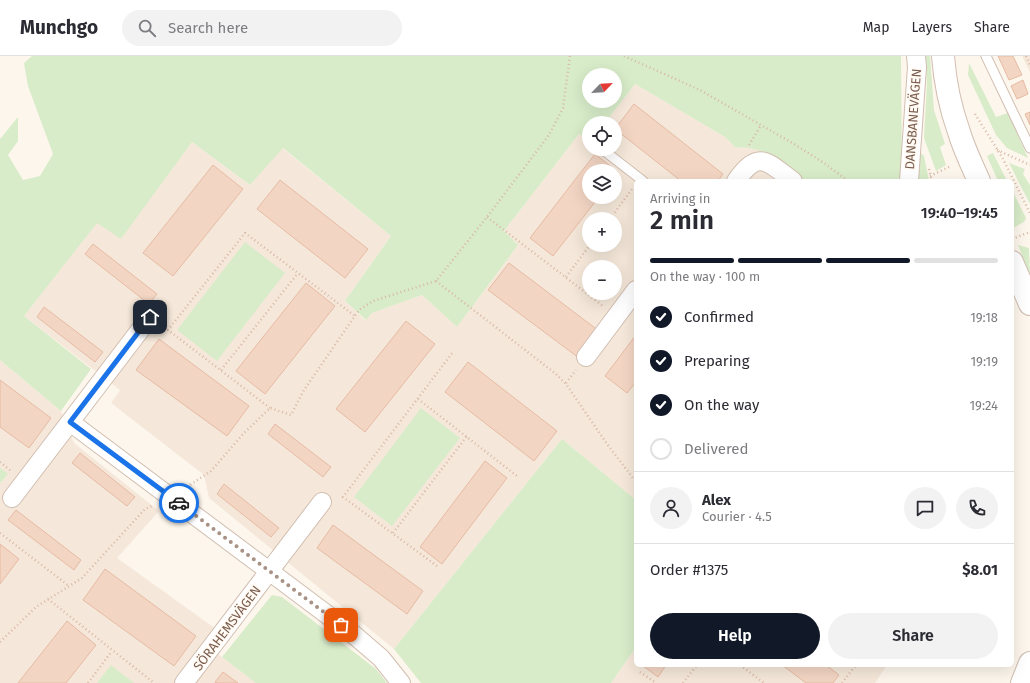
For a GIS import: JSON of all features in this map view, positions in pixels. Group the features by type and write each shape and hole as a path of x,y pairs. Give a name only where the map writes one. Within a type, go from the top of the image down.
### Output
{"street":[{"name":"DANSBANEVÄGEN","path":"909,179 917,67 916,56"},
{"path":"943,56 946,85 951,107 959,133 978,179"},
{"path":"737,179 744,169 758,161 766,162 790,179"},
{"path":"1014,269 1022,295"},
{"path":"586,357 634,293"},
{"path":"12,498 150,317"},
{"name":"SÖRAHEMSVÄGEN","path":"70,422 353,634 381,658 401,683"},
{"name":"SÖRAHEMSVÄGEN","path":"184,683 322,502"},
{"path":"1022,683 1030,663"}],"lane":[{"path":"986,56 1030,148"},
{"path":"611,156 640,179"}],"path":[{"path":"355,316 245,233 168,330 270,408 290,415 304,390 355,316 359,310 373,301 436,282 487,217 549,135 563,108 570,56"},
{"path":"624,56 700,90 794,144 824,163 845,179"},
{"path":"1026,56 1030,65"},
{"path":"974,112 997,150 1012,179"},
{"path":"997,150 1030,165"},
{"path":"930,176 952,166"},
{"path":"1014,183 1030,214"},
{"path":"615,212 634,187"},
{"path":"487,217 616,316"},
{"path":"1014,238 1030,232"},
{"path":"566,277 585,252"},
{"path":"221,370 298,273"},
{"path":"436,282 556,374 566,384 607,444 634,479"},
{"path":"437,566 343,497 453,352"},
{"path":"418,399 517,476"},
{"path":"0,642 36,607 82,578 145,509 172,498 211,471 244,433 270,408"},
{"path":"393,533 467,436"},
{"path":"0,533 69,586"},
{"path":"48,599 154,683"},
{"path":"88,683 112,651"},
{"path":"683,683 695,667"},
{"path":"743,667 763,683"},
{"path":"842,683 854,667"},
{"path":"640,672 656,683"}],"shaded area":[{"path":"1022,56 1030,56 1030,72"},
{"path":"635,84 725,137 735,147 766,151 802,179 634,179 634,498 562,439 394,649 209,498 204,475 111,403 120,390 24,316 97,222 121,238 192,142 250,185 282,148 391,236 345,301 365,320 372,313 422,295 457,327 518,245 504,231 579,134 582,136 582,156 622,156 622,116 610,116 617,108 622,108 622,101"},
{"path":"0,360 61,411 74,443 159,511 117,558 216,629 205,644 256,683 0,683"},
{"path":"634,650 634,667 886,667 875,683 611,683"}],"green space":[{"path":"32,56 901,56 902,179 802,179 766,152 749,148 735,147 725,137 635,84 622,101 622,68 582,68 582,108 617,108 610,116 582,116 582,136 579,134 504,231 518,245 457,327 422,295 372,313 366,320 345,301 391,236 283,148 250,185 192,142 121,239 97,223 24,316 91,369 61,411 0,360 0,139 18,117 18,141 8,155 23,180 40,176 53,154 28,86 24,63"},
{"path":"926,56 930,56 934,110 945,144 940,147 946,165 936,171 924,138 927,83"},
{"path":"969,63 996,117 1008,113 1028,158 1007,148 996,135 968,75"},
{"path":"920,152 924,156 929,179 917,179"},
{"path":"993,153 1006,179 997,179 987,156"},
{"path":"1009,163 1025,169 1023,174 1030,185 1030,204"},
{"path":"1014,194 1026,218 1024,222 1014,227"},
{"path":"245,242 285,273 217,361 177,330"},
{"path":"1018,245 1029,248 1030,275"},
{"path":"421,408 460,438 392,526 354,497"},
{"path":"562,439 634,498 634,650 611,683 421,683 394,649"},
{"path":"0,468 8,474 0,483"},
{"path":"272,595 282,597 376,669 387,683 256,683 222,657"},
{"path":"111,665 134,683 97,683"}],"building":[{"path":"998,56 1013,56 1022,75 1009,80"},
{"path":"1023,80 1028,94 1017,99 1011,86"},
{"path":"634,104 723,174 719,179 678,179 622,135 622,120"},
{"path":"1030,112 1030,125 1025,114"},
{"path":"593,156 598,156 608,164 587,164"},
{"path":"213,165 243,189 173,276 143,253"},
{"path":"582,171 582,204 594,204 587,212 582,212 582,219 553,256 530,238"},
{"path":"280,180 368,249 345,278 257,209"},
{"path":"93,244 157,294 149,304 85,254"},
{"path":"509,263 599,331 579,358 488,290"},
{"path":"306,283 335,306 265,394 236,371"},
{"path":"44,307 103,352 95,362 37,317"},
{"path":"406,321 435,344 365,432 336,409"},
{"path":"634,338 634,384 627,393 605,376"},
{"path":"159,339 249,406 227,436 136,370"},
{"path":"468,362 557,431 534,461 445,392"},
{"path":"0,380 51,418 29,448 0,427"},
{"path":"275,424 331,467 323,477 268,434"},
{"path":"80,453 135,497 127,506 72,463"},
{"path":"485,461 507,478 442,564 420,547"},
{"path":"224,484 279,528 271,537 217,494"},
{"path":"16,510 81,560 74,570 8,520"},
{"path":"333,525 423,591 407,614 317,548"},
{"path":"0,544 19,559 0,584"},
{"path":"105,569 196,636 174,666 83,600"},
{"path":"67,621 96,645 66,683 18,683"},
{"path":"645,667 665,667 658,677"},
{"path":"785,667 829,667 839,675 833,683 806,683"},
{"path":"223,672 238,683 215,682"}],"way so far":[{"path":"179,503 341,625"}],"route":[{"path":"150,317 70,422 179,503"}]}
